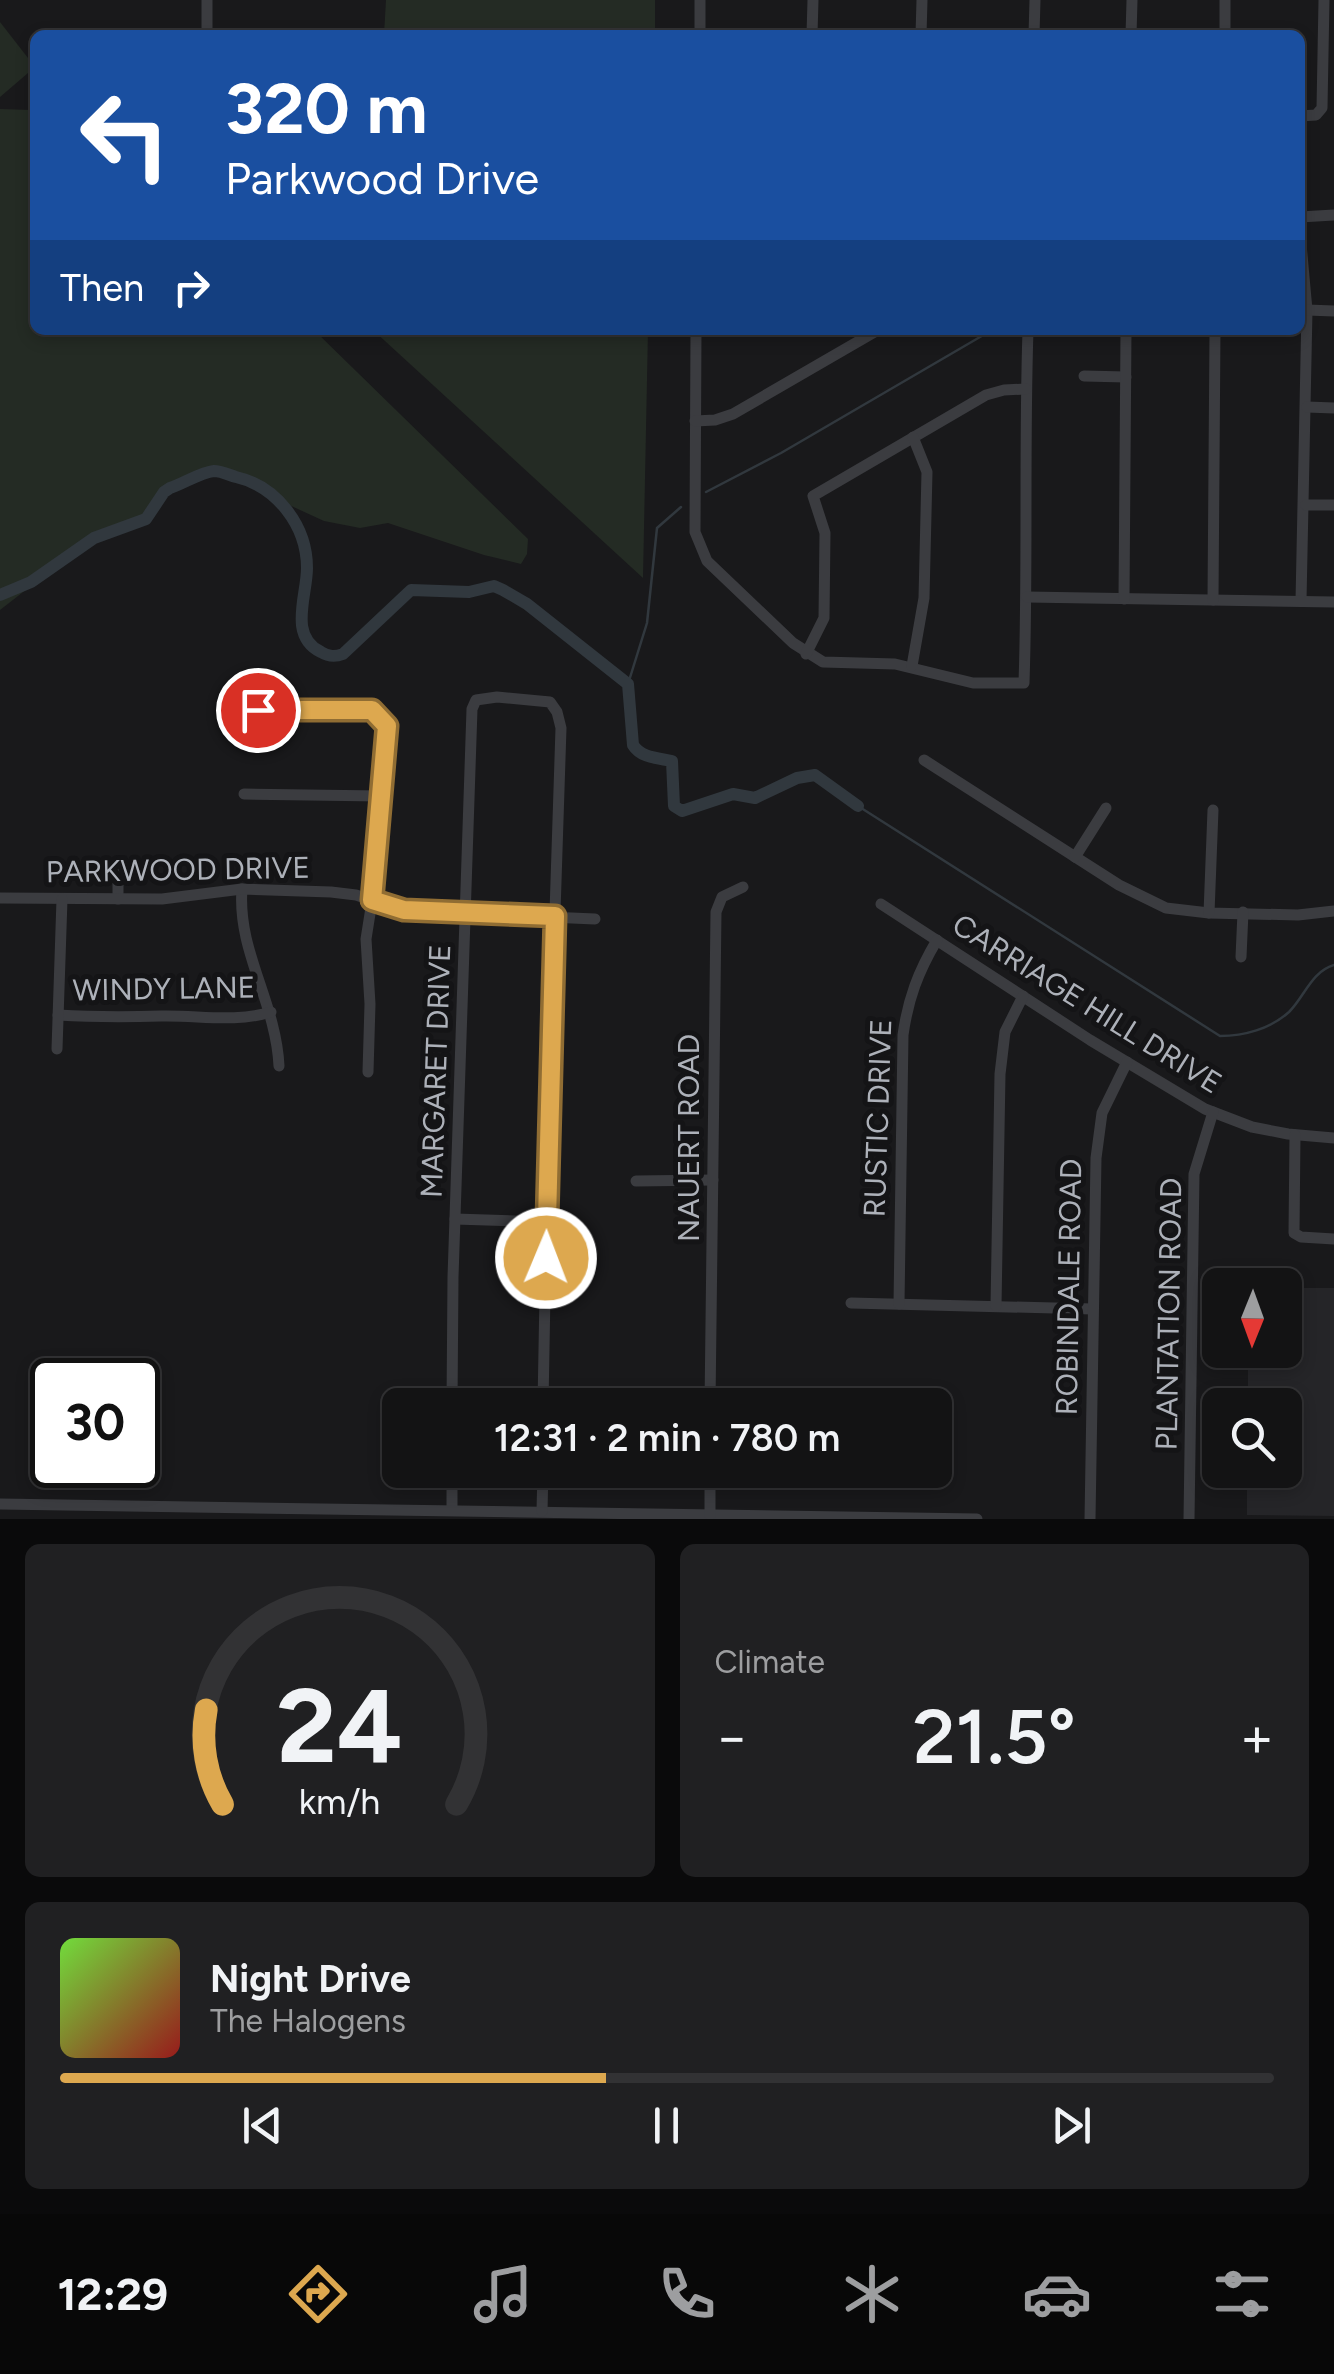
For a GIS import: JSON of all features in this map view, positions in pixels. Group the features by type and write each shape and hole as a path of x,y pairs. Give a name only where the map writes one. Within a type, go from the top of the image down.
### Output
{"street":[{"path":"207,30 208,0"},
{"path":"700,0 700,30"},
{"path":"812,30 813,0"},
{"path":"921,30 922,0"},
{"path":"1034,30 1035,0"},
{"path":"1131,30 1132,0"},
{"path":"1225,0 1225,30"},
{"path":"1305,116 1316,115 1322,108 1324,0"},
{"path":"1305,217 1334,216"},
{"path":"1301,601 1306,505 1305,288"},
{"path":"1307,310 1334,311"},
{"path":"696,335 694,532 707,561 806,654 837,665 912,666 973,683 1024,684 1028,335"},
{"path":"695,421 733,414 869,335"},
{"path":"1124,599 1126,335"},
{"path":"1214,600 1215,335"},
{"path":"1084,376 1126,377"},
{"path":"806,654 824,618 825,533 812,496 986,395 1026,389"},
{"path":"1307,407 1334,408"},
{"path":"912,437 927,472 924,598 912,666"},
{"path":"1306,505 1334,506"},
{"path":"1027,597 1334,602"},
{"name":"MARGARET DRIVE","path":"452,1388 472,709 476,700 497,697 550,702 560,719 555,916"},
{"path":"258,710 372,710 387,726 366,939 370,1004 368,1072"},
{"path":"924,760 1075,857 1177,911 1298,915 1334,911"},
{"path":"244,794 380,796"},
{"path":"1075,857 1106,808"},
{"path":"1210,914 1213,810"},
{"path":"118,863 118,899"},
{"name":"NAUERT ROAD","path":"710,1388 716,912 722,897 744,887"},
{"path":"242,889 242,927 271,1012 279,1066"},
{"name":"PARKWOOD DRIVE","path":"0,898 162,899 242,889 331,892 404,910 595,918"},
{"path":"57,1049 62,898"},
{"name":"CARRIAGE HILL DRIVE","path":"881,904 1127,1062 1213,1112 1252,1127 1334,1138"},
{"path":"1241,957 1243,912"},
{"path":"544,1388 555,916"},
{"name":"RUSTIC DRIVE","path":"899,1304 905,1018 907,1001 936,940"},
{"path":"996,1306 1000,1074 1006,1032 1023,996"},
{"name":"WINDY LANE","path":"58,1015 212,1019 271,1012"},
{"name":"ROBINDALE ROAD","path":"1090,1519 1098,1134 1108,1098 1127,1062"},
{"name":"PLANTATION ROAD","path":"1190,1519 1194,1174 1213,1112"},
{"path":"1295,1135 1294,1233 1334,1239"},
{"path":"636,1181 713,1180"},
{"path":"456,1219 546,1222"},
{"path":"851,1303 1092,1309"},
{"path":"452,1488 452,1510"},
{"path":"542,1488 542,1511"},
{"path":"710,1488 710,1515"},
{"path":"0,1504 452,1510 506,1515 542,1511 588,1516 977,1519"}],"shaded area":[{"path":"386,0 655,0 655,30 384,30"},
{"path":"0,22 30,61 30,71 0,97"},
{"path":"0,109 30,110 30,335 319,335 528,539 527,554 521,564 388,523 360,528 324,521 287,504 266,484 232,474 185,478 170,485 153,516 94,537 0,610"},
{"path":"378,335 648,335 643,578"},
{"path":"1302,1288 1334,1288 1334,1516 1247,1515 1247,1488 1302,1488 1302,1388 1248,1388 1248,1368 1302,1368"}],"waterway":[{"path":"706,492 983,335"},
{"path":"0,595 31,582 94,538 146,519 170,488 203,474 219,472 264,489 295,523 306,552 302,626 311,645 324,654 343,654 411,590 469,592 494,586 527,604 628,684 633,745 645,755 672,761 674,806 682,811 733,794 755,798 797,778 815,775 858,806"},
{"path":"628,684 647,623 657,528 681,507"},
{"path":"858,806 1220,1036 1247,1033 1274,1023 1289,1012 1320,973 1334,965"}],"route":[{"path":"258,710 372,710 387,726 372,900 404,910 555,916 546,1258"}]}
